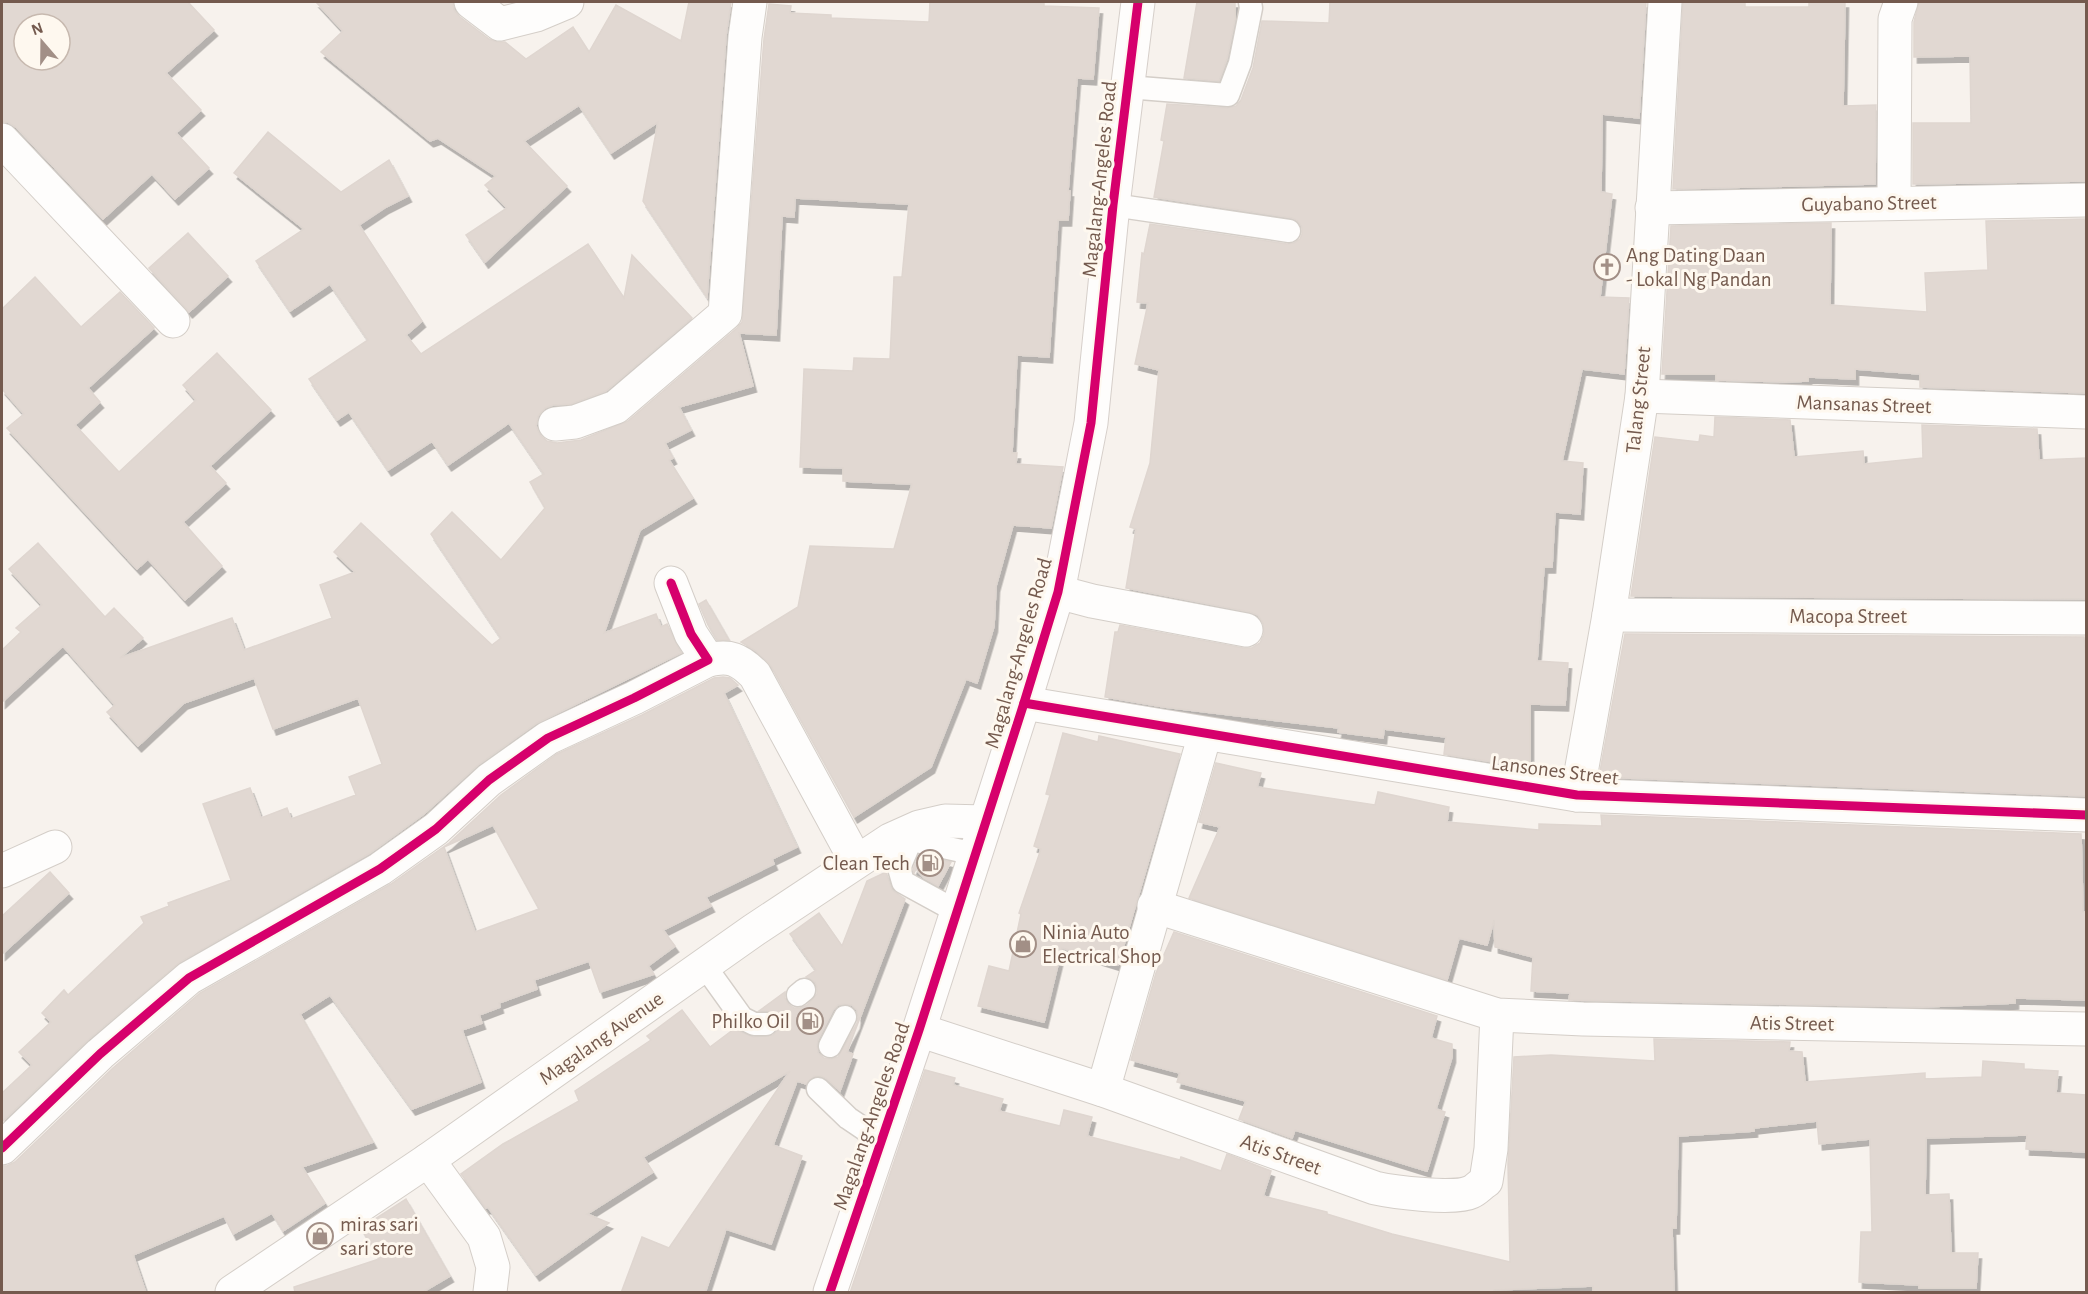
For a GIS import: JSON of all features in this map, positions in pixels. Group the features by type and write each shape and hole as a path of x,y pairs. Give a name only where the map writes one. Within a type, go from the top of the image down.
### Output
{"street":[{"path":"471,2 500,24 536,15 567,2"},
{"path":"555,424 575,422 616,407 725,314 745,37 750,2"},
{"name":"Magalang-Angeles Road","path":"830,1293 919,1030 1058,592 1091,423 1113,205 1138,2"},
{"name":"Talang Street","path":"1577,795 1609,615 1642,396 1665,2"},
{"path":"1894,202 1894,19 1901,2"},
{"path":"2,140 173,321"},
{"name":"Guyabano Street","path":"1652,208 2086,200"},
{"name":"Mansanas Street","path":"1642,396 2086,412"},
{"path":"671,583 691,634 708,660"},
{"path":"1058,592 1092,601 1246,630"},
{"name":"Macopa Street","path":"1609,615 2086,618"},
{"path":"2,1148 100,1054 189,978 380,870 436,829 489,780 548,738 634,699 708,660 724,657 744,665 754,675 856,861"},
{"name":"Lansones Street","path":"1024,703 1577,795 2086,815"},
{"path":"1103,1090 1205,734"},
{"name":"Magalang Avenue","path":"232,1293 428,1160 856,861 890,840 914,834 945,821 986,822"},
{"path":"2,871 55,847"},
{"name":"Atis Street","path":"1154,906 1497,1015 2086,1029"},
{"name":"Atis Street","path":"919,1030 1103,1090 1375,1188 1438,1195 1469,1194 1486,1181 1491,1149 1497,1015"},
{"path":"428,1160 484,1237 493,1267 490,1293"}],"lane":[{"path":"1127,87 1228,95 1240,63 1251,8 1250,2"},
{"path":"1113,205 1289,231"},
{"path":"956,911 903,882 899,868 914,834 975,854"},
{"path":"704,965 742,1018 754,1024 766,1024"},
{"path":"830,1046 845,1017"},
{"path":"818,1089 848,1118 882,1141"}],"building":[{"path":"2,2 188,2 214,30 166,73 201,110 176,133 209,168 175,199 152,174 103,219 16,127 8,122 2,122"},
{"path":"316,2 453,2 454,10 460,17 489,39 505,42 526,59 573,27 589,52 616,5 681,41 689,2 731,2 726,36 707,297 643,201 658,122 611,153 579,105 524,141 567,186 485,262 466,235 507,208 485,185 496,176 438,138 430,141 321,52 343,31"},
{"path":"930,2 1044,3 1044,6 1099,8 1093,79 1077,78 1068,191 1070,191 1068,220 1058,220 1049,357 1017,355 1012,453 1017,453 1016,464 1063,467 1051,528 1013,525 996,586 994,626 977,683 966,679 931,767 854,817 771,666 756,651 741,642 798,607 810,546 894,549 912,484 843,481 843,468 800,467 804,369 853,371 854,358 890,359 894,277 902,277 909,204 795,198 794,217 782,216 776,335 739,333 753,386 679,407 691,430 665,443 673,458 669,460 693,498 640,530 604,633 656,614 661,627 667,624 681,653 537,723 478,765 424,814 370,853 180,962 88,1040 2,1122 2,1093 32,1065 19,1052 51,1022 42,1013 64,990 68,995 144,923 141,917 169,906 168,903 231,880 203,804 250,788 261,818 287,808 291,819 356,795 349,777 382,764 358,698 273,729 254,678 184,703 138,746 107,712 115,705 63,646 2,702 2,650 21,632 16,628 42,605 9,569 38,543 105,617 114,608 143,638 120,658 232,618 244,650 332,618 320,585 355,572 334,552 361,523 492,645 501,638 431,534 452,512 501,560 545,508 530,482 544,474 509,423 448,465 432,441 388,470 349,412 337,420 309,379 368,340 330,284 290,311 256,261 304,229 234,173 268,132 341,192 389,160 408,196 359,225 422,321 406,335 421,354 588,244 624,298 632,255 692,318 606,391 571,404 553,405 545,408 538,416 536,426 540,435 547,441 557,443 581,440 628,421 742,322 764,39 769,4 791,6 790,13 831,15 831,18 929,22"},
{"path":"1197,2 1235,2 1235,20 1227,59 1219,81 1184,78"},
{"path":"1330,2 1646,2 1639,118 1602,114 1601,192 1612,194 1600,297 1629,298 1624,374 1582,369 1562,461 1583,463 1580,514 1555,512 1552,567 1544,567 1537,661 1568,663 1565,705 1530,704 1530,766 1444,754 1446,737 1384,729 1383,738 1338,732 1339,728 1164,707 1105,697 1115,632 1118,632 1120,625 1243,648 1252,648 1260,643 1264,634 1263,623 1258,615 1250,612 1126,588 1136,529 1130,527 1150,463 1159,370 1135,364 1148,303 1137,302 1142,253 1144,254 1150,224 1287,244 1300,239 1302,227 1292,218 1154,197 1164,141 1161,140 1167,104 1227,108 1236,106 1241,100 1253,68 1262,21 1329,23"},
{"path":"1683,2 1745,2 1745,7 1809,7 1809,2 1845,2 1843,106 1876,105 1875,184 1673,189"},
{"path":"1919,2 2086,2 2086,181 1913,184 1913,123 1971,123 1970,56 1914,57 1914,22"},
{"path":"2085,219 2086,393 1920,387 1920,374 1855,369 1855,379 1808,377 1808,381 1786,382 1716,380 1716,374 1662,374 1671,226 1831,223 1830,305 1927,312 1925,273 1988,270 1986,221"},
{"path":"188,233 228,276 189,312 149,268"},
{"path":"35,277 81,327 120,292 154,328 88,388 100,402 75,425 119,472 196,400 183,385 217,353 271,410 210,466 226,483 183,522 222,566 185,600 148,559 137,569 7,428 24,414 2,389 2,309"},
{"path":"1715,417 1790,420 1794,457 1863,451 1864,464 1923,458 1922,425 2037,429 2039,460 2086,458 2086,599 1631,596 1655,437 1699,442 1700,435 1714,437"},
{"path":"706,600 729,640 717,640 708,625 699,604"},
{"path":"1625,634 2084,637 2086,796 1599,777"},
{"path":"714,678 730,678 738,685 724,693 797,847 772,859 774,864 706,897 711,906 663,930 675,946 648,966 654,974 600,992 589,961 534,980 537,989 499,1003 500,1007 479,1015 482,1023 462,1030 481,1082 412,1109 330,995 300,1014 373,1142 302,1167 325,1203 283,1231 272,1213 233,1234 224,1216 133,1255 146,1293 2,1293 2,1166 15,1162 113,1068 200,993 391,884 449,843 501,795 557,754 642,715","holes":["493,825 539,909 475,932 444,847"]},
{"path":"1063,733 1098,742 1099,736 1180,754 1118,965 1062,948 1044,1022 978,1006 989,966 1009,971 1021,914 1019,913 1041,849 1034,846 1050,795 1046,794"},
{"path":"1216,763 1261,773 1257,787 1375,805 1378,792 1449,807 1447,822 1539,830 1539,824 1602,826 1601,815 2081,834 2083,912 2086,912 2084,1000 2015,998 2015,1003 1923,1007 1569,1000 1570,993 1531,991 1533,957 1495,947 1494,920 1487,945 1459,938 1447,980 1189,898 1220,827 1199,822"},
{"path":"919,855 951,862 938,886 924,878 916,869 914,873 913,869"},
{"path":"50,872 69,893 2,954 2,916"},
{"path":"886,872 892,890 905,899 847,1052 853,1054 840,1091 821,1076 814,1076 806,1084 797,1081 773,1145 802,1156 771,1244 726,1229 705,1293 621,1293 642,1237 669,1248 790,1071 643,1157 653,1172 587,1214 609,1223 536,1275 488,1207 486,1208 461,1174 503,1144 579,1101 575,1091 651,1040 647,1036 682,1010 710,1047 734,1029 753,1037 773,1035 779,1025 778,1018 772,1012 759,1011 785,992 788,1004 794,1008 807,1005 817,994 815,982 806,977 816,970 790,934 819,913 842,946 867,881","holes":["838,1005 852,1005 857,1010 857,1023 838,1057 824,1058 818,1053 818,1040 833,1010"]},
{"path":"1174,932 1437,1016 1431,1038 1452,1044 1452,1057 1436,1109 1445,1112 1427,1171 1295,1130 1292,1138 1239,1119 1246,1101 1177,1082 1180,1073 1131,1060 1156,973"},
{"path":"1654,1039 1790,1042 1789,1051 1802,1052 1805,1082 1925,1073 1925,1079 1982,1077 1983,1061 2024,1064 2024,1069 2058,1071 2056,1093 2086,1095 2086,1152 2026,1149 2027,1135 1926,1138 1925,1195 1949,1194 1951,1253 1978,1253 1976,1288 1919,1288 1919,1285 1859,1282 1861,1232 1872,1232 1870,1139 1819,1144 1817,1121 1754,1128 1754,1131 1678,1136 1676,1228 1672,1228 1674,1293 1593,1293 1593,1286 1494,1290 1493,1293 850,1293 925,1070 955,1078 953,1085 1003,1099 999,1111 1060,1126 1064,1110 1092,1117 1087,1136 1180,1160 1181,1157 1221,1171 1227,1154 1271,1171 1263,1196 1327,1212 1327,1214 1392,1234 1510,1262 1508,1164 1514,1057 1551,1055 1655,1061"},
{"path":"406,1199 450,1276 421,1293 295,1293 294,1287 379,1259 361,1228"}],"cycle path":[{"path":"830,1292 919,1030 1058,592 1091,423 1113,205 1138,2"},
{"path":"2,1148 100,1054 189,978 380,869 436,829 489,780 548,738 708,660 691,634 671,583"},
{"path":"1024,703 1577,795 2086,815"}],"place":[{"name":"Ang Dating Daan - Lokal Ng Pandan","path":"1607,267"},
{"name":"Clean Tech","path":"930,863"},
{"name":"Ninia Auto Electrical Shop","path":"1023,944"},
{"name":"Philko Oil","path":"810,1021"},
{"name":"miras sari sari store","path":"320,1236"}]}
